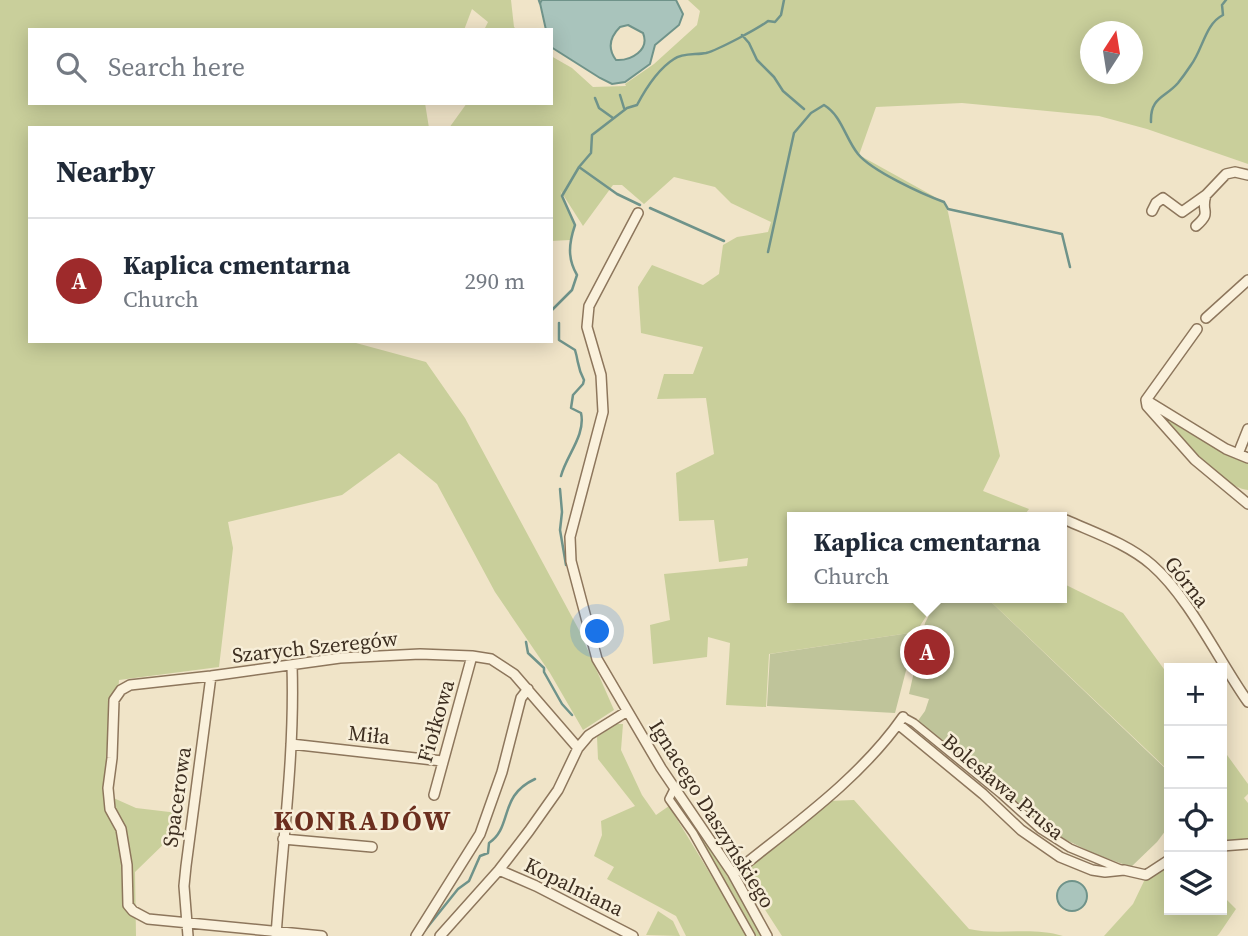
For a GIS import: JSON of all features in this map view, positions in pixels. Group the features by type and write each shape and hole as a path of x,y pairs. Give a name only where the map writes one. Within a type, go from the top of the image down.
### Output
{"street":[{"path":"1152,211 1156,203 1163,198 1182,212 1206,195 1230,172 1248,175"},
{"path":"1196,226 1206,214 1203,204 1206,195"},
{"name":"Ignacego Daszyńskiego","path":"638,213 589,306 586,327 601,374 603,412 570,537 571,561 597,659 626,712 733,874 767,936"},
{"path":"1206,318 1248,280"},
{"path":"1197,329 1146,400 1147,406 1195,460 1248,504"},
{"path":"1146,400 1248,458"},
{"path":"1238,454 1248,429"},
{"name":"Górna","path":"1067,520 1126,548 1153,566 1176,590 1248,702"},
{"name":"Szarych Szeregów","path":"187,922 148,919 128,905 127,865 121,829 110,808 108,788 114,700 121,690 131,685 340,658 421,654 472,656 491,659 514,674 578,748"},
{"name":"Fiołkowa","path":"434,795 472,656"},
{"path":"276,934 291,744 292,665"},
{"name":"Spacerowa","path":"188,936 184,886 211,676"},
{"path":"416,936 480,834 502,772 522,698 528,689"},
{"path":"440,936 499,870 558,790 578,748 589,734 626,712"},
{"name":"Bolesława Prusa","path":"733,874 831,794 858,769 900,720 1037,843 1060,857 1105,873 1124,870 1146,875 1164,863"},
{"name":"Miła","path":"291,744 442,761"},
{"path":"675,788 670,799 693,833 751,936"},
{"path":"283,839 372,847"},
{"path":"1227,846 1248,844"},
{"name":"Kopalniana","path":"499,870 633,936"},
{"path":"187,922 276,934 322,936"}],"green space":[{"path":"0,0 511,0 515,28 485,28 488,22 472,9 465,28 28,28 28,105 425,105 429,126 28,126 28,343 356,343 426,362 465,418 579,630 614,710 583,730 550,673 495,592 437,484 399,453 342,495 228,522 233,548 219,667 119,680 109,796 136,808 178,813 171,837 135,872 136,936 0,936"},
{"path":"688,0 1248,0 1248,164 1147,129 1099,116 962,103 876,107 859,155 944,202 948,212 1000,456 983,491 1029,509 1027,512 787,512 787,603 935,603 916,632 769,654 766,707 726,705 730,643 708,637 707,657 653,664 650,625 670,620 664,574 747,566 748,558 719,562 714,520 679,521 676,473 714,454 706,398 657,399 664,374 693,374 703,347 641,333 638,287 652,265 703,285 719,274 723,245 737,237 768,232 771,222 731,203 715,187 674,177 644,204 622,185 613,185 583,226 560,190 575,225 570,240 553,241 553,126 450,126 466,105 553,105 553,57 572,68 593,87 626,86 625,84 654,64 697,25 700,11"},
{"path":"1151,407 1198,438 1248,463 1248,490 1223,479 1209,468"},
{"path":"1067,585 1123,613 1164,669 1164,766 992,603 1067,603"},
{"path":"935,603 992,603 1164,767 1164,833 1131,867 1095,854 1054,834 917,722 929,699 909,694 925,623"},
{"path":"916,632 895,713 767,706 770,654"},
{"path":"617,724 623,724 621,750 642,795 656,815 669,806 748,936 686,936 676,916 607,879 614,867 594,856 602,835 601,821 635,806 598,759 597,737"},
{"path":"1227,755 1248,784 1248,794 1244,798 1248,803 1248,840 1227,842"},
{"path":"854,800 969,929 1039,932 1063,936 782,936 740,871 827,801"},
{"path":"679,803 703,836 764,936 755,936"},
{"path":"1164,867 1164,915 1227,915 1227,900 1236,909 1217,936 1104,936 1133,904 1145,879"},
{"path":"658,911 673,921 680,936 646,935"}],"water":[{"path":"542,0 676,0 683,14 679,25 655,45 650,64 625,82 612,84 553,48 553,28 546,28 540,3","holes":["628,25 643,33 644,45 638,53 628,59 616,60 611,51 611,43 620,27"]},
{"path":"1072,881 1083,885 1087,896 1083,907 1072,911 1061,907 1057,896 1061,885"}],"waterway":[{"path":"553,309 572,290 577,275 570,250 575,225 562,196 579,167 591,153 592,135 627,108 637,105 653,79 674,59 712,51 768,21 775,22 781,15 784,0"},
{"path":"1151,122 1153,107 1178,83 1195,59 1212,24 1223,15 1222,5 1226,0"},
{"path":"742,35 757,60 774,77 783,91 804,109"},
{"path":"620,95 624,108"},
{"path":"595,98 599,108 613,118"},
{"path":"768,252 794,133 811,113 824,105 835,115 858,154 874,168 944,202 948,209 1062,234 1070,267"},
{"path":"579,167 617,194 640,205"},
{"path":"650,208 724,241"},
{"path":"559,323 559,340 575,350 584,380 573,395 571,408 581,413 581,429 561,476"},
{"path":"560,489 560,530 566,565"},
{"path":"526,642 528,653 544,668 562,704 572,715"},
{"path":"422,934 458,889 469,881 480,856 488,853 489,843 501,829 516,794 535,779"}],"place":[{"name":"Kaplica cmentarna","path":"927,652"}],"district":[{"name":"KONRADÓW","path":"363,820"}]}
